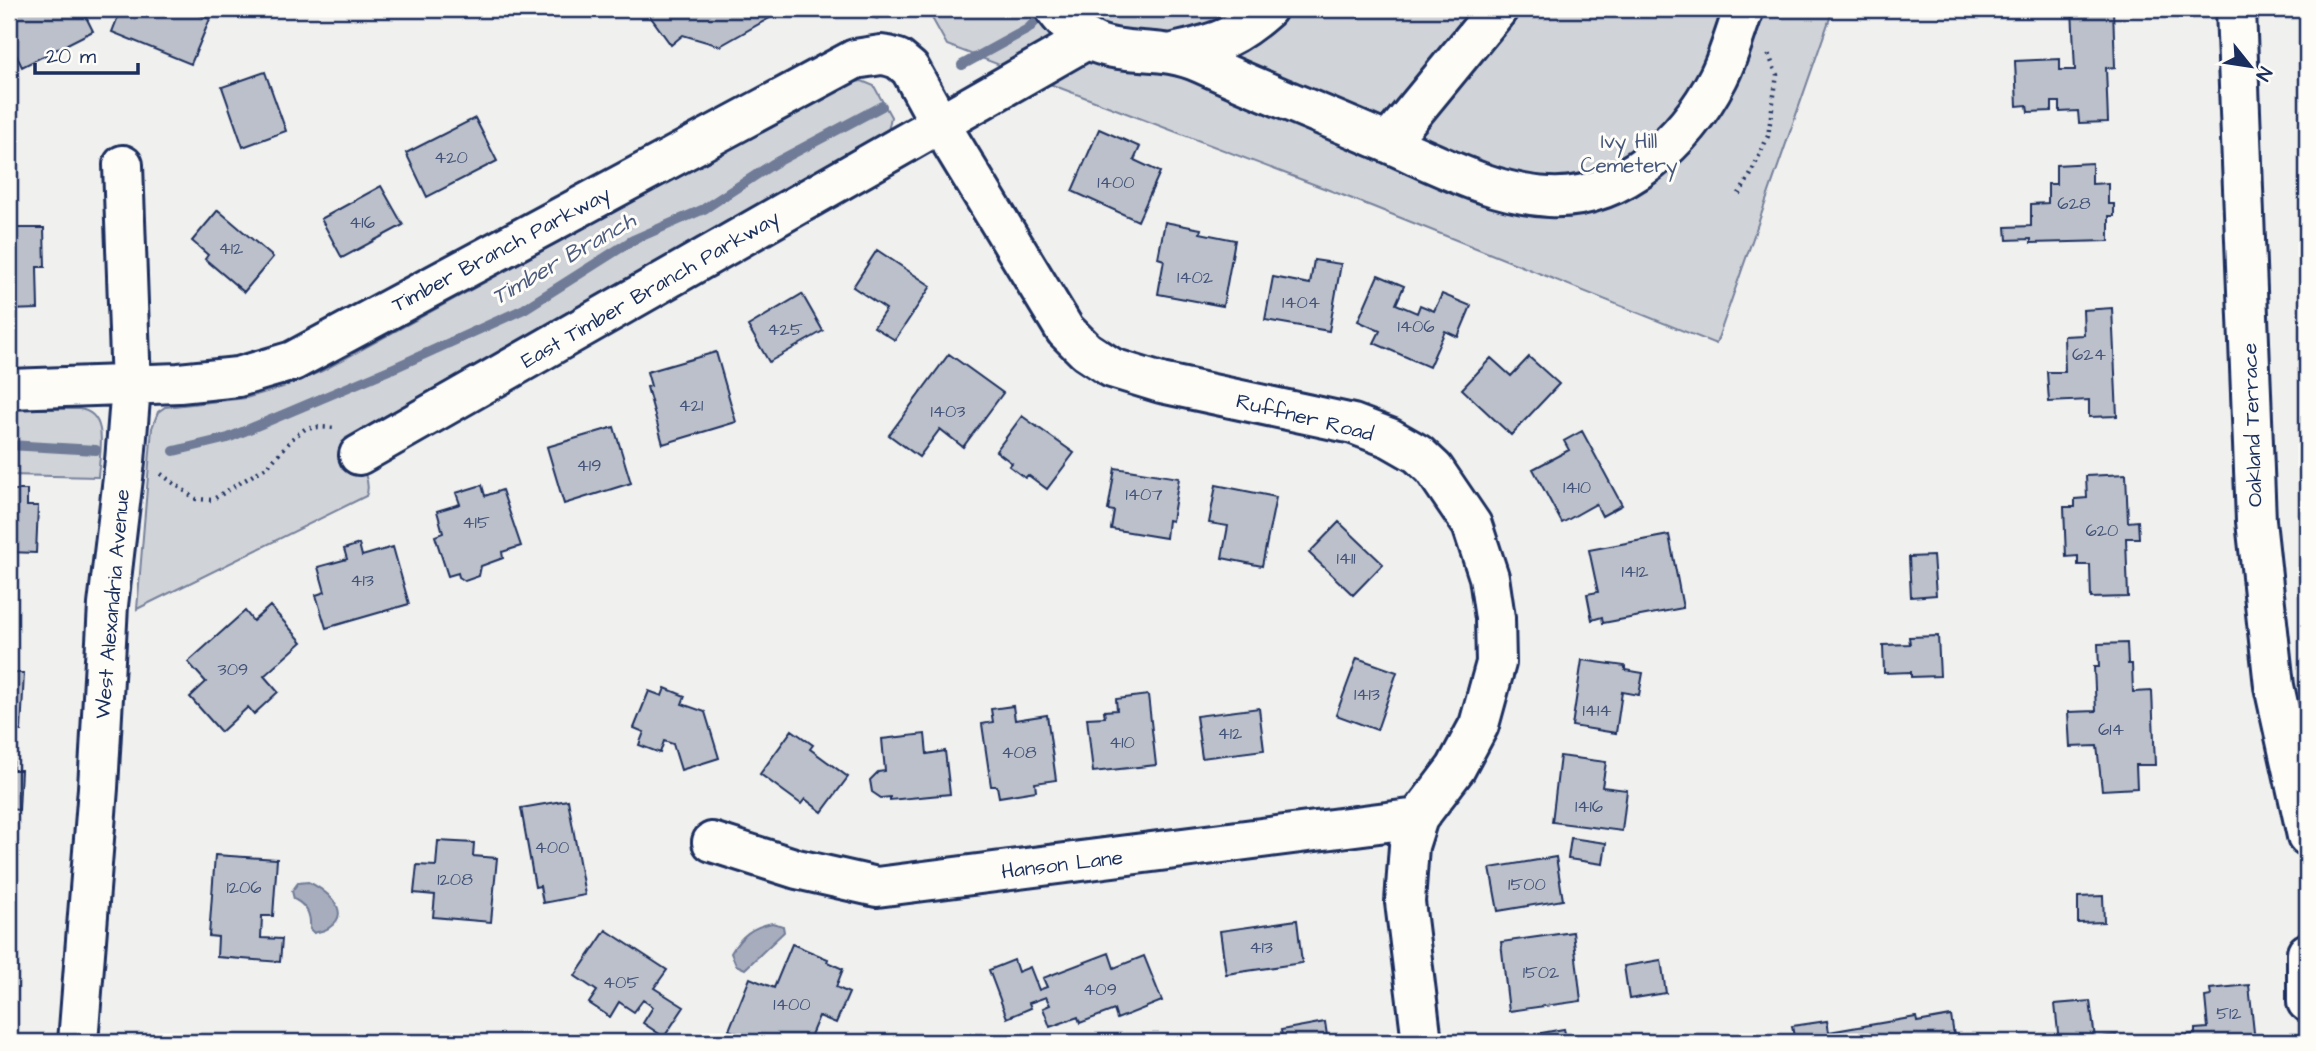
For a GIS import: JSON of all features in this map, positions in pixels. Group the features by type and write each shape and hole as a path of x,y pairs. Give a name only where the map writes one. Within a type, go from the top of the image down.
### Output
{"street":[{"path":"1056,11 1088,39 1113,49 1174,53 1224,40 1241,31 1267,9"},
{"path":"1388,143 1497,9"},
{"path":"1174,53 1443,168 1495,186 1550,197 1599,191 1640,169 1691,121 1720,74 1744,9"},
{"name":"Oakland Terrace","path":"2236,9 2256,522 2274,686 2307,836"},
{"name":"East Timber Branch Parkway","path":"363,453 1088,39"},
{"name":"Timber Branch Parkway","path":"9,389 131,386 238,377 293,361 855,59 881,55 898,59 905,64 940,124"},
{"name":"Ruffner Road","path":"940,124 1065,330 1086,351 1112,368 1161,383 1353,424 1390,438 1418,454 1448,486 1472,524 1489,577 1495,618 1496,663 1479,725 1456,768 1418,818 1409,846 1405,902 1422,1042"},
{"name":"West Alexandria Avenue","path":"78,1042 98,789 108,605 131,386 123,165"},
{"name":"Hanson Lane","path":"712,842 797,869 877,887 1418,818"},
{"path":"2307,953 2307,1002"}],"path":[{"path":"1739,194 1764,148 1769,129 1777,75 1763,43"},
{"path":"158,473 196,499 205,501 218,497 268,466 293,438 311,427 351,430 358,434 363,453"}],"green space":[{"path":"850,9 895,9 877,19"},
{"name":"Ivy Hill Cemetery","path":"927,9 1833,9 1716,344 1371,206 947,45"},
{"path":"862,81 874,86 891,117 888,131 878,140 346,438 365,474 368,489 366,496 137,609 152,428 158,412 165,407 246,398 322,371 850,83"},
{"path":"9,409 79,409 89,412 96,418 101,436 98,477 9,475"}],"water":[{"path":"308,882 334,901 339,914 337,921 328,928 314,933 310,929 307,911 294,899 292,891 298,883"},
{"path":"772,923 783,926 784,932 745,969 736,965 731,953 739,942 753,930"}],"building":[{"path":"17,9 82,9 93,31 22,67 9,40 9,13"},
{"path":"121,9 186,9 210,19 191,64 112,32"},
{"path":"651,9 771,9 775,15 720,46 683,35 671,45 647,12"},
{"path":"2072,9 2113,9 2115,67 2106,68 2108,122 2079,123 2078,111 2060,112 2060,102 2052,102 2052,111 2028,112 2027,105 2017,106 2015,61 2060,59 2060,70 2075,70"},
{"path":"265,72 286,131 243,147 222,87"},
{"path":"475,118 497,161 427,197 406,153"},
{"path":"1099,129 1140,147 1134,160 1160,172 1138,221 1072,191"},
{"path":"2092,163 2092,184 2108,183 2108,204 2114,204 2114,216 2109,216 2109,241 2031,243 2031,239 2007,240 2006,227 2031,226 2031,204 2048,203 2048,184 2056,184 2056,165"},
{"path":"381,186 403,225 342,258 321,219"},
{"path":"218,210 273,257 244,292 205,259 208,255 192,241"},
{"path":"1165,222 1201,229 1200,233 1235,240 1223,306 1158,294 1164,260 1158,258"},
{"path":"9,228 44,228 45,267 37,267 38,309 9,310"},
{"path":"877,250 931,286 895,340 874,327 886,309 853,287"},
{"path":"1314,260 1341,264 1329,331 1265,320 1273,277 1310,284"},
{"path":"1378,275 1404,286 1396,304 1417,313 1420,305 1434,311 1442,294 1471,306 1458,337 1445,331 1429,367 1374,343 1380,331 1358,321"},
{"path":"802,294 823,331 769,362 748,326"},
{"path":"2112,308 2117,416 2089,417 2089,400 2049,402 2047,372 2065,372 2064,336 2084,335 2083,310"},
{"path":"716,352 736,422 663,444 647,387 651,386 647,372"},
{"path":"949,354 1003,393 963,447 940,429 919,457 889,435"},
{"path":"1529,357 1559,384 1511,435 1462,389 1491,358 1511,376"},
{"path":"1022,416 1074,453 1047,489 1028,475 1025,478 1009,466 1012,463 996,451"},
{"path":"614,427 631,483 564,504 547,447"},
{"path":"1582,431 1622,505 1602,516 1596,504 1562,523 1533,469 1569,450 1564,441"},
{"path":"1115,468 1179,478 1172,521 1168,520 1166,538 1111,529 1114,511 1108,510"},
{"path":"2126,474 2128,522 2138,521 2139,538 2126,538 2128,597 2091,598 2090,565 2078,565 2078,556 2066,557 2064,507 2075,507 2075,499 2087,498 2086,476"},
{"path":"482,485 485,496 502,490 521,546 502,552 503,558 481,566 479,576 465,581 458,573 448,576 435,536 443,533 437,511 460,504 456,493"},
{"path":"1216,485 1276,497 1262,566 1222,558 1228,526 1209,523"},
{"path":"9,490 27,490 27,506 38,506 36,553 9,552"},
{"path":"1339,522 1383,564 1353,595 1309,553"},
{"path":"1669,535 1683,608 1603,623 1602,617 1592,620 1587,594 1598,592 1589,550"},
{"path":"359,544 362,556 393,547 409,604 326,628 316,595 325,592 318,567 347,559 344,549"},
{"path":"1933,556 1936,595 1911,597 1909,557"},
{"path":"270,606 302,642 264,676 278,692 254,714 248,707 221,732 190,697 206,682 188,662 245,611 253,621"},
{"path":"1938,636 1940,676 1911,677 1911,672 1884,673 1883,645 1910,644 1909,637"},
{"path":"2127,643 2128,664 2132,664 2133,692 2152,691 2155,765 2136,765 2137,788 2102,790 2097,746 2070,747 2068,712 2096,711 2094,667 2099,667 2098,644"},
{"path":"1357,658 1397,672 1377,730 1336,715"},
{"path":"1582,660 1625,666 1625,670 1643,673 1639,695 1622,692 1616,733 1572,726"},
{"path":"9,673 24,673 21,731 9,730"},
{"path":"665,688 685,696 682,704 705,712 719,758 681,770 673,744 664,741 660,753 639,745 644,732 634,728 649,691 662,696"},
{"path":"1148,695 1156,765 1093,772 1087,718 1105,717 1104,711 1117,710 1116,699"},
{"path":"1013,706 1015,720 1047,715 1056,780 1035,783 1036,791 999,797 997,786 991,786 982,724 993,722 991,709"},
{"path":"1259,708 1264,750 1202,758 1196,716"},
{"path":"792,730 813,745 810,749 848,777 822,812 805,799 801,804 760,774"},
{"path":"925,734 927,754 945,751 950,794 890,800 890,797 881,798 872,792 870,780 878,772 885,771 882,739"},
{"path":"9,753 14,753 13,770 21,770 19,810 9,809"},
{"path":"1560,756 1606,762 1602,787 1627,790 1622,831 1552,822"},
{"path":"568,800 585,895 543,903 540,886 535,887 521,808"},
{"path":"1571,838 1606,843 1603,864 1568,859"},
{"path":"438,841 474,843 473,856 497,858 491,922 433,917 435,895 414,893 417,865 436,866"},
{"path":"215,855 277,859 273,916 262,916 261,938 282,939 280,962 217,957 218,937 209,936"},
{"path":"1556,857 1563,900 1498,911 1490,868"},
{"path":"2103,896 2104,922 2078,923 2078,897"},
{"path":"1297,920 1302,963 1226,974 1220,931"},
{"path":"606,930 667,970 654,988 684,1007 664,1037 643,1023 653,1007 643,1000 634,1012 619,1002 610,1017 589,1003 597,991 575,976"},
{"path":"1573,932 1581,1001 1509,1011 1501,942"},
{"path":"792,944 828,959 827,962 843,969 836,987 849,993 836,1023 819,1016 808,1042 758,1042 729,1030 750,978 774,988"},
{"path":"1109,953 1114,968 1144,956 1162,1001 1117,1019 1114,1010 1080,1023 1078,1017 1050,1027 1043,1008 1050,1005 1046,997 1029,1003 1031,1008 1007,1018 989,970 1014,960 1018,972 1030,967 1039,990 1047,987 1043,978"},
{"path":"1661,960 1666,993 1629,999 1624,966"},
{"path":"2249,985 2255,1042 2179,1042 2178,1036 2195,1034 2195,1029 2208,1028 2205,997 2211,996 2210,989"},
{"path":"2090,1001 2095,1038 2133,1036 2134,1042 2059,1042 2055,1004"},
{"path":"1951,1016 1955,1042 1795,1042 1792,1026 1827,1021 1829,1032 1916,1017 1917,1022"},
{"path":"1325,1022 1328,1042 1283,1042 1281,1030"},
{"path":"1564,1029 1567,1042 1532,1042 1530,1035"}],"waterway":[{"name":"Timber Branch","path":"962,65 1028,29 1047,9"},
{"name":"Timber Branch","path":"174,451 228,438 524,309 633,240 704,209 773,164 882,106"},
{"name":"Timber Branch","path":"9,445 96,450"}]}
